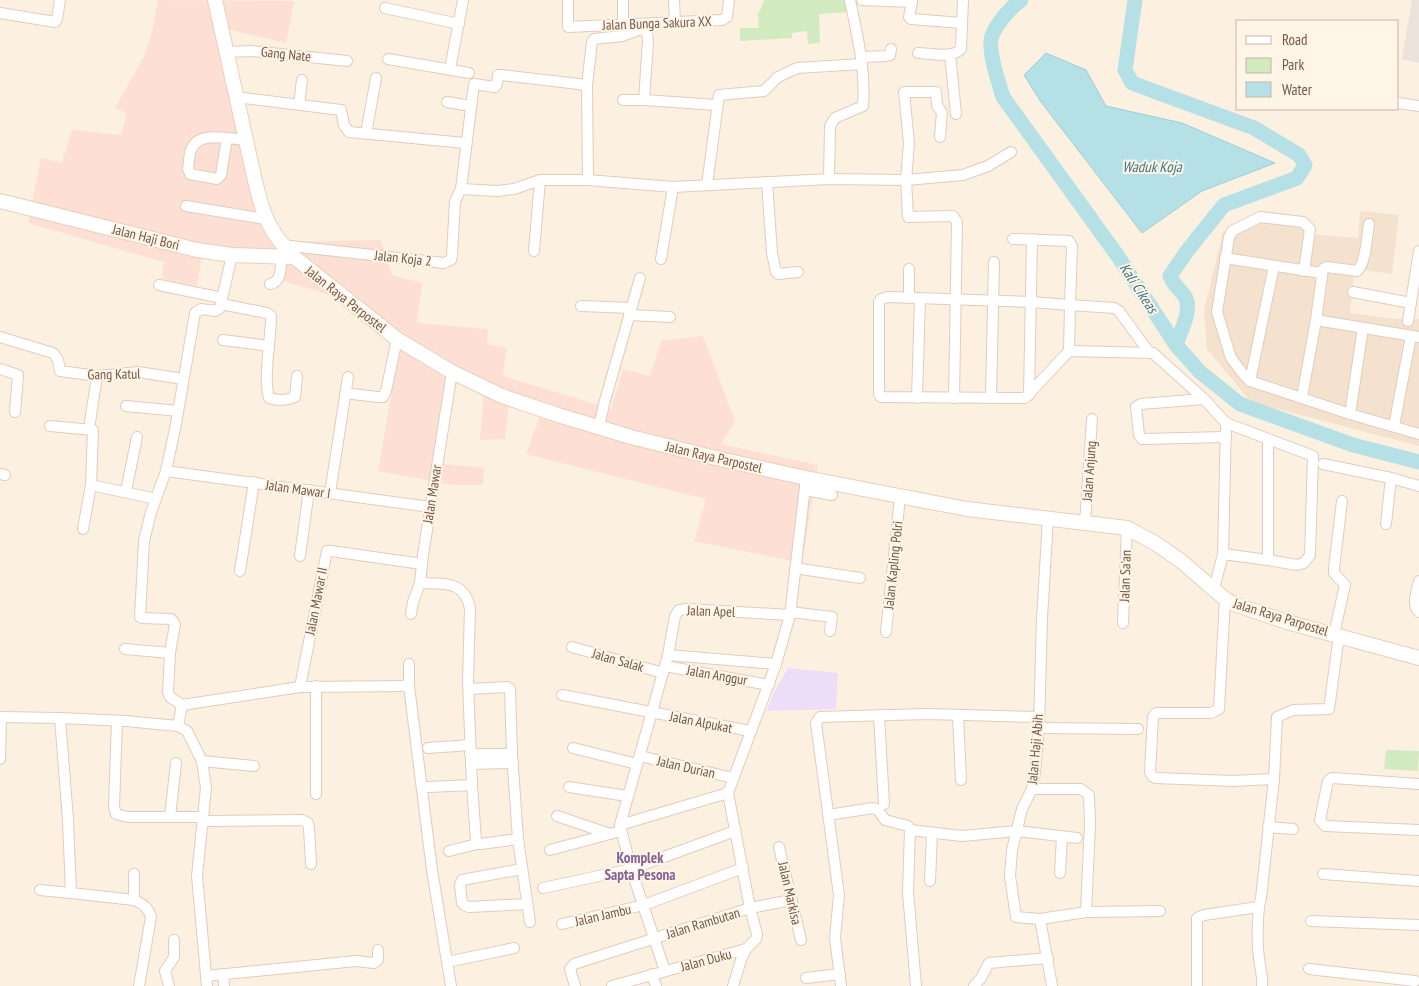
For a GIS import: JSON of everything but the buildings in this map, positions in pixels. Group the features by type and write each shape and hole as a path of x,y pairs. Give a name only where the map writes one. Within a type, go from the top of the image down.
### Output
{"main road":[{"name":"Jalan Raya Parpostel","path":"215,0 262,209 285,253 398,339 452,372 502,396 558,415 805,484 900,497 967,509 1127,528 1168,552 1225,599 1234,604 1287,622 1419,658"},
{"name":"Jalan Haji Bori","path":"0,200 197,250 232,255 285,253"}],"street":[{"path":"0,13 55,22 60,0"},
{"path":"450,69 463,0"},
{"name":"Jalan Bunga Sakura XX","path":"568,0 568,27 722,20 727,17 729,0"},
{"path":"622,0 623,24"},
{"path":"674,0 674,22"},
{"path":"829,179 830,126 835,118 862,106 864,94 862,61 850,0"},
{"path":"862,0 912,1 910,19 962,23"},
{"path":"918,53 950,54 962,49 963,0"},
{"path":"386,8 459,24"},
{"path":"588,180 587,84 594,38 622,36 641,29 647,32 644,100"},
{"path":"707,185 719,95 764,91 778,77 797,68 862,61 890,55 891,49"},
{"name":"Gang Nate","path":"226,52 252,51 347,61"},
{"path":"950,54 956,114"},
{"path":"388,59 469,73"},
{"path":"587,84 502,75 498,75 495,87 474,84 461,188 474,190 514,189 540,180 588,180 673,187 829,179 906,180 963,175 988,166 1011,152"},
{"path":"366,134 376,78"},
{"path":"299,104 302,80"},
{"path":"940,137 942,113 937,105 936,92 904,92 909,143 906,180 908,217 953,216 957,222 954,398"},
{"path":"236,97 341,110 344,125 349,132 466,143"},
{"path":"622,100 717,105"},
{"path":"447,102 471,106"},
{"path":"1399,103 1419,106"},
{"path":"227,138 221,175 217,179 190,174 188,169 191,150 194,144 202,138 227,138 246,140"},
{"path":"534,251 540,180"},
{"path":"767,182 772,253 776,272 778,274 798,272"},
{"path":"661,259 673,187"},
{"name":"Jalan Koja 2","path":"285,253 448,262 452,256 454,201 461,188"},
{"path":"186,206 266,219"},
{"path":"1304,271 1310,228 1303,222 1265,217 1253,220 1232,231 1229,236 1217,312 1231,358 1250,381 1350,414 1419,434"},
{"path":"1302,397 1323,269 1327,267 1357,271 1363,262 1369,224"},
{"path":"1013,239 1066,239 1071,242 1072,246 1070,305 1069,351 1025,398 882,397 878,390 879,302 881,299 888,297 1031,302 1070,305 1114,308 1119,311 1149,352"},
{"path":"1029,395 1032,239"},
{"path":"1408,321 1419,250"},
{"path":"270,284 277,280 285,253"},
{"path":"232,255 222,301 218,310 201,309 195,313 166,470 151,512 144,541 140,615 142,618 171,619 175,624 170,653 168,692 170,697 182,705 300,687 410,686"},
{"path":"1225,258 1322,274"},
{"path":"992,398 994,262"},
{"path":"1250,381 1274,266"},
{"path":"908,298 909,269"},
{"path":"599,427 640,278"},
{"path":"159,285 269,314 271,321 269,398 277,401 288,400 294,397 297,376"},
{"path":"1353,292 1411,303"},
{"path":"917,398 920,298"},
{"path":"581,306 670,317"},
{"path":"1316,320 1415,336 1394,426"},
{"path":"1350,414 1363,328"},
{"name":"Gang Katul","path":"0,336 53,353 58,360 60,371 97,376 138,372 183,378"},
{"path":"345,393 383,397 398,339"},
{"path":"223,340 269,346"},
{"path":"1069,351 1149,352 1156,355 1204,399 1226,424 1313,456 1310,555 1304,563 1297,565 1224,554"},
{"path":"0,369 18,375 15,412"},
{"name":"Jalan Mawar","path":"411,614 420,583 430,507 452,372"},
{"path":"90,422 97,376"},
{"path":"330,493 348,377"},
{"path":"1204,399 1141,404 1136,407 1139,435 1142,439 1226,438"},
{"path":"126,406 178,411"},
{"name":"Jalan Anjung","path":"1085,523 1092,419"},
{"path":"1214,589 1224,554 1226,424"},
{"path":"50,426 93,430 91,485 83,529"},
{"path":"126,491 137,437"},
{"path":"1268,440 1268,560"},
{"path":"1323,464 1391,478 1419,486"},
{"name":"Jalan Mawar I","path":"166,470 430,507"},
{"path":"1386,524 1391,478"},
{"path":"240,571 254,482"},
{"path":"733,986 746,949 756,939 757,934 750,908 728,792 776,664 790,613 805,484 832,495"},
{"path":"91,485 126,491 156,499"},
{"path":"300,556 309,490"},
{"name":"Jalan Kapling Polri","path":"886,632 900,497"},
{"path":"1262,986 1258,950 1258,908 1261,898 1274,779 1277,717 1293,710 1329,709 1336,634 1345,585 1334,573 1342,501"},
{"name":"Jalan Haji Abih","path":"1040,920 1016,917 1010,876 1012,850 1022,809 1032,788 1039,728 1048,519"},
{"name":"Jalan Sa'an","path":"1123,624 1127,528"},
{"name":"Jalan Mawar II","path":"300,687 327,552 331,550 422,564"},
{"path":"795,568 860,578"},
{"path":"1419,581 1415,607 1419,612"},
{"path":"420,583 442,584 458,588 467,596 470,608 468,689 470,754 477,844"},
{"path":"1225,599 1219,709 1211,713 1156,713 1153,717 1150,772 1156,778 1233,781 1274,779"},
{"name":"Jalan Apel","path":"668,655 675,616 679,610 790,613"},
{"path":"790,613 832,617 830,631"},
{"name":"Jalan Salak","path":"572,647 664,670"},
{"path":"125,649 170,653"},
{"path":"665,971 631,869 620,828 627,796 668,655 776,664"},
{"path":"408,664 431,861 451,986"},
{"name":"Jalan Anggur","path":"664,670 769,684"},
{"path":"316,686 316,794"},
{"path":"468,689 507,687 510,689 518,839 530,922"},
{"name":"Jalan Alpukat","path":"562,695 750,731"},
{"path":"178,726 182,705"},
{"path":"879,715 884,804"},
{"path":"841,986 836,938 839,895 816,723 820,717 958,715 1038,717"},
{"path":"958,715 961,780"},
{"path":"0,759 0,717 60,718 178,726 187,731 202,760 206,788 197,876 206,981 223,974 374,962 378,960 378,950"},
{"path":"60,718 68,820 71,893"},
{"path":"117,721 114,807 116,814 128,817 302,820 308,823 311,864"},
{"path":"1039,728 1138,729"},
{"path":"428,748 513,758"},
{"name":"Jalan Durian","path":"573,748 733,778"},
{"path":"202,760 254,766"},
{"path":"170,817 176,763"},
{"path":"1419,784 1336,777 1328,781 1320,820 1324,826 1419,830"},
{"path":"428,787 472,784"},
{"path":"569,787 627,796"},
{"path":"1032,788 1081,789 1090,794 1086,912"},
{"path":"550,850 610,834 620,828 728,792"},
{"path":"828,815 873,808 878,810 885,820 908,826 910,830 908,892 916,986"},
{"path":"557,816 610,834"},
{"path":"1268,827 1293,829"},
{"path":"910,830 962,836 1017,831 1077,838"},
{"path":"543,888 631,869 735,831"},
{"path":"930,881 932,834"},
{"path":"1060,873 1062,837"},
{"path":"449,851 477,844 518,839"},
{"name":"Jalan Markisa","path":"778,846 801,940"},
{"name":"Jalan Jambu","path":"562,924 644,905 742,868"},
{"path":"522,869 461,881 462,903 469,907 527,904"},
{"path":"134,874 134,900"},
{"path":"1323,874 1419,881"},
{"path":"40,890 134,900 143,904 151,917 140,986"},
{"name":"Jalan Rambutan","path":"575,986 570,969 574,964 750,908 792,900"},
{"path":"1197,986 1197,918 1204,914 1258,908"},
{"path":"1052,984 1040,920 1086,912 1160,911"},
{"path":"1311,920 1419,925"},
{"path":"169,986 165,971 174,957 174,940"},
{"path":"447,962 514,948"},
{"name":"Jalan Duku","path":"612,986 746,949"},
{"path":"974,986 978,983 989,962 1048,958"},
{"path":"1309,969 1414,982"},
{"path":"223,974 224,986"},
{"path":"652,974 656,986"},
{"path":"806,978 840,974"}],"shaded area":[{"path":"158,0 294,1 286,43 222,28 277,242 381,240 392,275 422,283 417,323 488,329 487,344 507,348 503,376 611,409 623,369 650,376 661,341 703,336 735,421 721,444 818,465 802,563 694,541 706,499 526,454 541,413 509,403 505,439 480,440 485,384 454,371 443,464 484,468 483,485 453,485 378,471 400,343 340,298 280,280 278,256 203,252 197,286 162,279 164,262 28,223 41,158 62,163 72,130 121,135 127,113 115,108 145,55 153,28"},
{"path":"1412,0 1419,0 1419,63 1402,59"},
{"path":"1360,211 1399,215 1392,274 1355,269 1350,313 1395,319 1419,319 1419,446 1251,402 1207,349 1204,310 1223,232 1240,227 1260,217 1308,227 1308,234 1358,238"},
{"path":"788,668 838,673 836,709 767,711 772,696"}],"green space":[{"path":"764,0 846,0 849,12 819,14 820,43 808,44 807,31 792,33 792,38 740,41 740,28 759,28 758,12"},
{"path":"1386,750 1419,751 1418,771 1384,769"}],"water":[{"name":"Waduk Koja","path":"1046,53 1086,70 1106,106 1182,123 1275,163 1202,191 1142,233 1041,102 1024,75"}],"waterway":[{"name":"Kali Cikeas","path":"1021,0 1008,11 992,36 991,49 994,66 1003,97 1117,255 1176,345 1200,372 1240,404 1353,445 1419,462"},
{"path":"1135,0 1125,70 1132,83 1254,128 1299,155 1305,165 1297,178 1224,205 1187,251 1170,276 1184,295 1188,306 1176,345"}],"district":[{"name":"Komplek Sapta Pesona","path":"640,866"}]}
